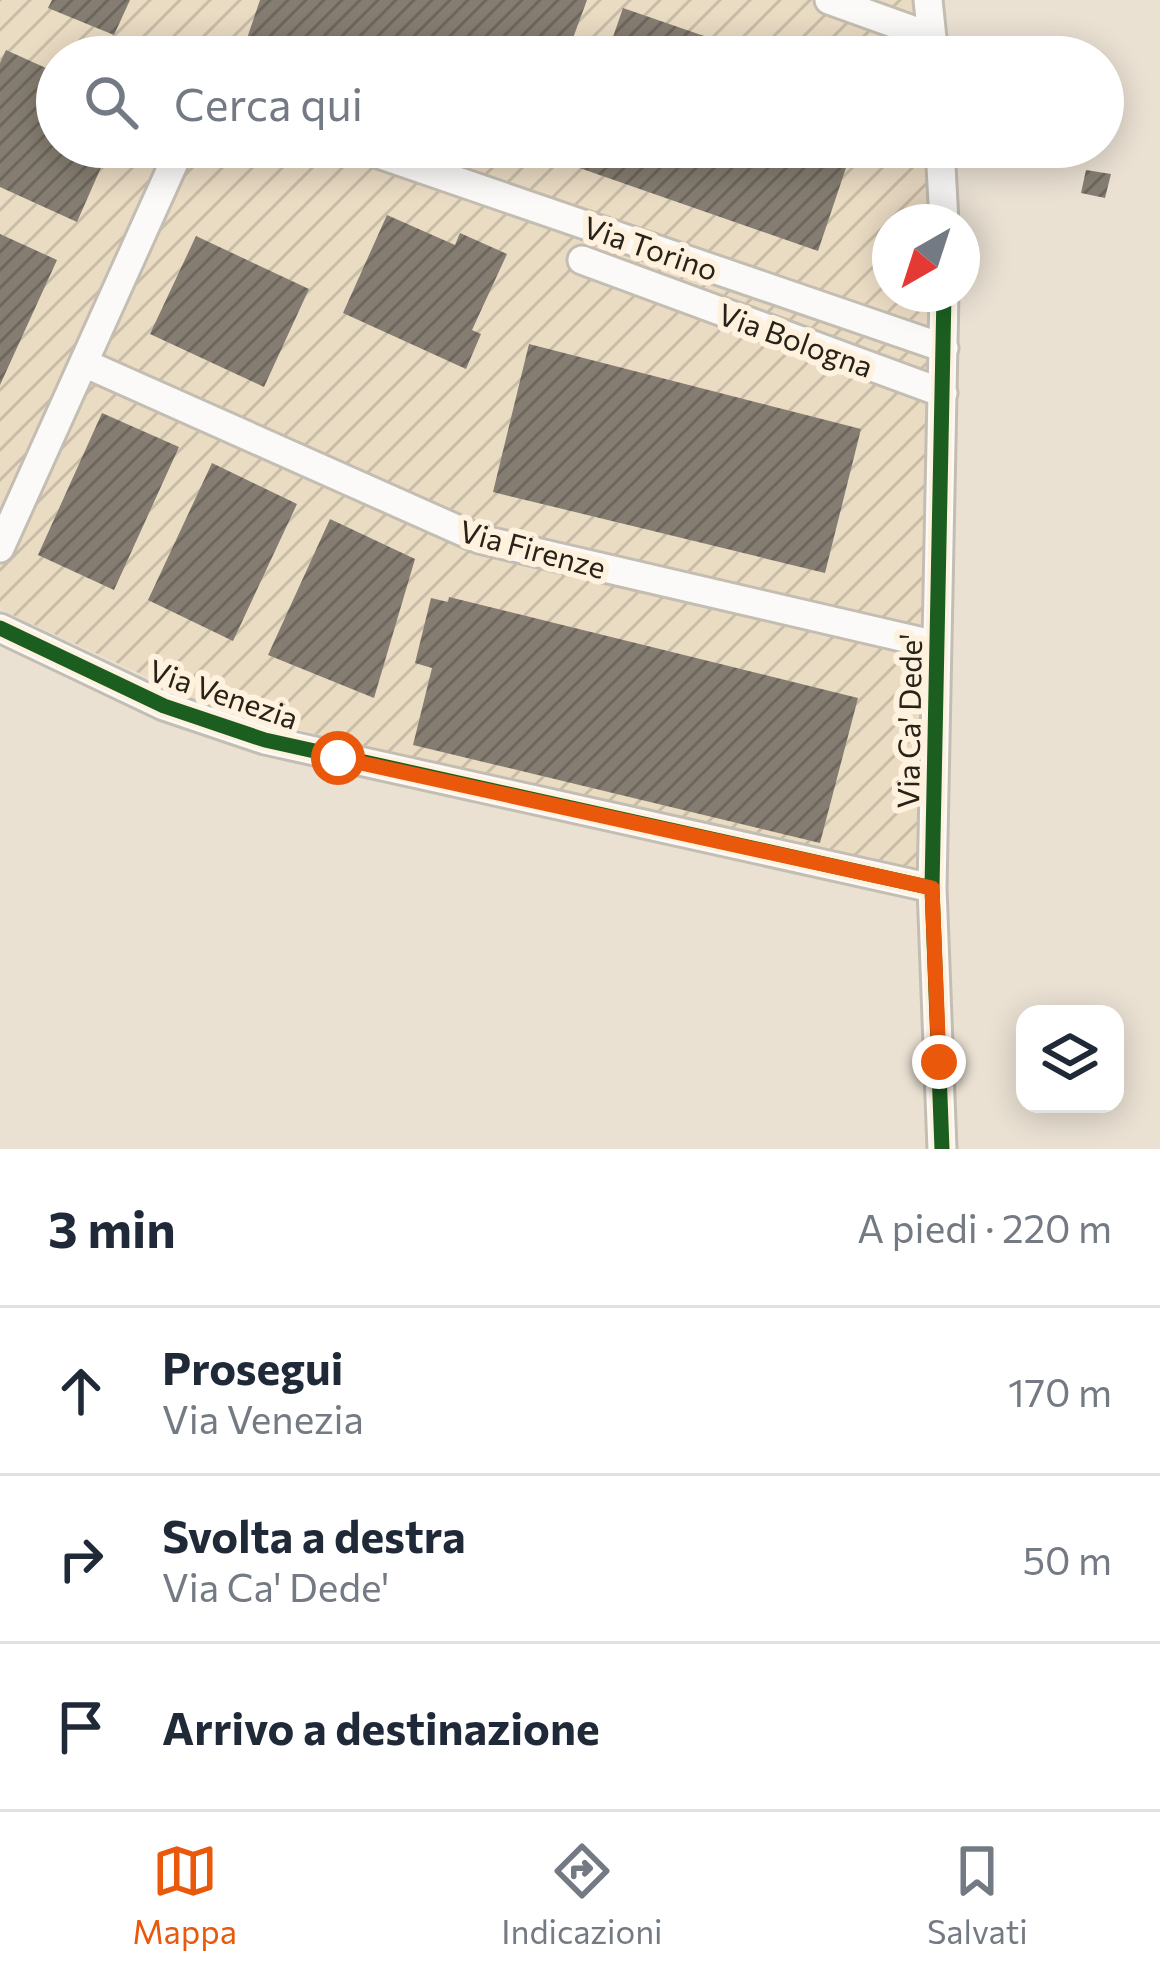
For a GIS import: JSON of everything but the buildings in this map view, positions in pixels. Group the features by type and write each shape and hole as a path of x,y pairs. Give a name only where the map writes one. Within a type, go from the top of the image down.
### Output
{"street":[{"path":"830,0 909,36"},
{"path":"928,0 932,36"},
{"path":"0,548 172,168"},
{"name":"Via Torino","path":"420,168 944,347"},
{"path":"941,168 943,204"},
{"name":"Via Bologna","path":"581,260 943,393"},
{"name":"Via Ca' Dede'","path":"942,1149 932,888 944,312"},
{"name":"Via Firenze","path":"83,363 478,538 936,645"},
{"name":"Via Venezia","path":"0,628 164,706 266,740 932,888"}],"shaded area":[{"path":"0,0 914,0 920,36 36,36 36,168 931,168 932,204 872,204 872,312 933,312 917,899 206,704 0,609"}],"cycle path":[{"path":"942,1149 932,888 944,312"},
{"path":"0,628 164,706 265,740 932,888"}],"route":[{"path":"338,758 932,888 939,1062"}]}
